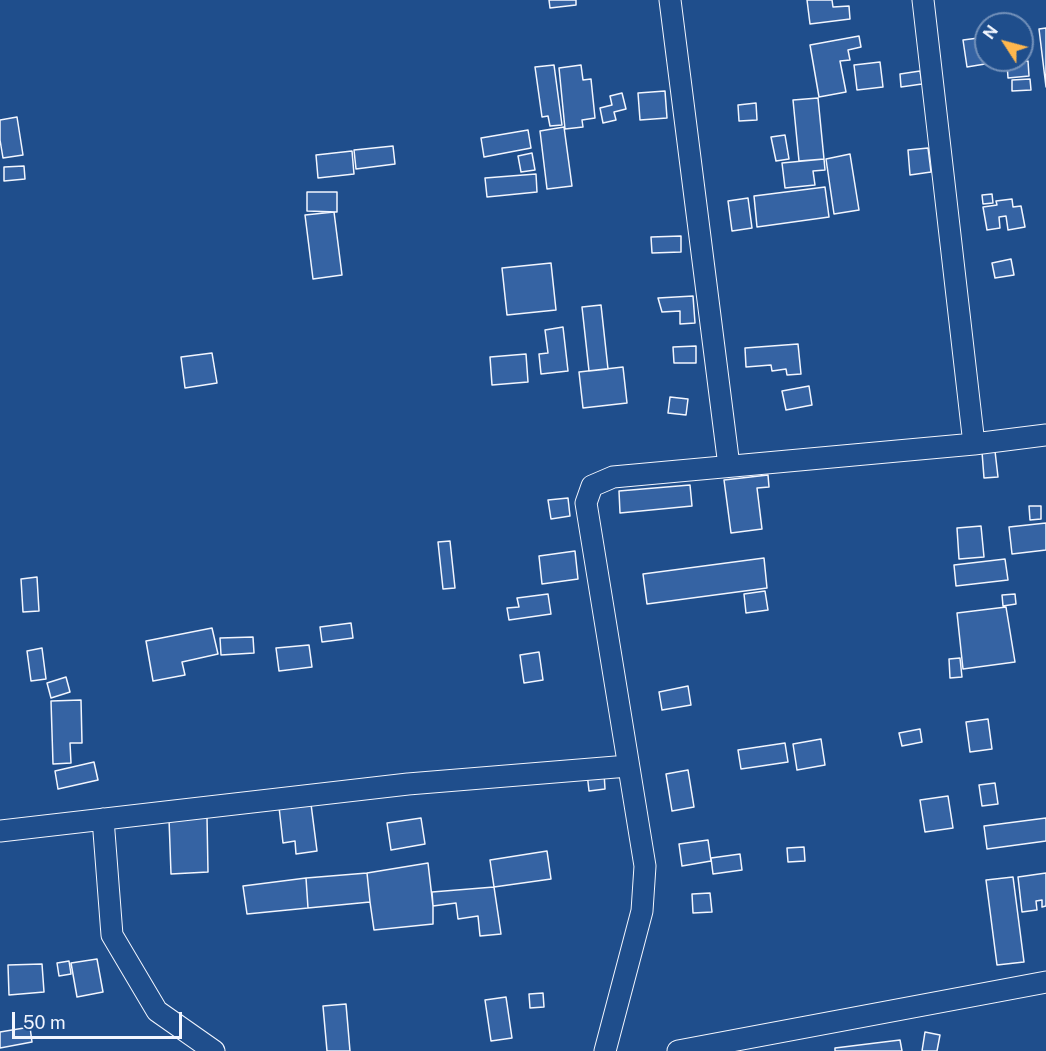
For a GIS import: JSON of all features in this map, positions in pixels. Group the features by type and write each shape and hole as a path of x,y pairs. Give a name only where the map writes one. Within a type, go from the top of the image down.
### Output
{"street":[{"path":"670,0 729,466"},
{"path":"923,0 974,444"},
{"path":"605,1051 642,911 645,866 585,503 592,486 613,477 974,444 1046,435"},
{"path":"0,831 408,783 628,766"},
{"path":"103,819 112,935 157,1011 214,1051"},
{"path":"678,1051 1046,982"}],"building":[{"path":"549,0 576,0 576,5 550,8"},
{"path":"807,0 832,0 833,7 849,6 850,19 810,24"},
{"path":"1046,28 1046,87 1039,29"},
{"path":"859,36 861,47 848,50 850,60 840,61 846,92 819,97 810,45"},
{"path":"974,39 974,66 967,67 963,40"},
{"path":"880,62 883,87 857,90 854,65"},
{"path":"554,65 562,125 550,126 548,116 542,117 535,67"},
{"path":"581,65 583,80 591,79 595,118 582,120 583,127 565,129 559,68"},
{"path":"920,71 922,84 901,87 900,74"},
{"path":"1008,72 1029,72 1029,76 1008,78"},
{"path":"1030,79 1031,90 1012,91 1012,80"},
{"path":"665,91 667,118 640,120 638,93"},
{"path":"622,93 626,109 614,112 616,120 603,123 600,108 612,105 610,96"},
{"path":"818,98 824,159 799,161 793,100"},
{"path":"756,103 757,120 739,121 738,105"},
{"path":"17,117 23,155 3,158 0,120"},
{"path":"564,127 572,186 547,189 540,131"},
{"path":"528,130 531,148 484,157 481,138"},
{"path":"785,135 789,159 776,161 771,137"},
{"path":"393,146 395,164 356,169 354,150"},
{"path":"928,148 931,172 910,175 908,150"},
{"path":"352,151 354,174 318,178 316,155"},
{"path":"532,153 535,170 521,172 518,156"},
{"path":"850,154 859,210 834,214 826,159"},
{"path":"824,159 825,170 813,171 815,185 785,188 782,163"},
{"path":"24,166 25,179 4,181 4,167"},
{"path":"536,174 537,192 487,197 485,178"},
{"path":"825,187 829,217 757,227 754,196"},
{"path":"307,192 337,192 337,212 307,211"},
{"path":"992,194 993,203 983,204 982,195"},
{"path":"748,198 752,228 732,231 728,201"},
{"path":"1012,199 1013,207 1021,206 1025,227 1008,230 1006,216 999,217 1000,228 987,230 983,207 997,205 996,201"},
{"path":"334,212 342,275 313,279 305,215"},
{"path":"681,236 681,252 652,253 651,237"},
{"path":"1011,259 1014,275 995,278 992,263"},
{"path":"551,263 556,310 507,315 502,268"},
{"path":"693,296 695,323 680,324 680,311 662,312 658,298"},
{"path":"601,305 608,369 589,371 582,307"},
{"path":"563,327 568,371 541,374 539,354 548,353 545,330"},
{"path":"798,344 801,374 787,375 786,369 772,371 771,365 746,367 745,348"},
{"path":"696,346 696,363 674,363 673,347"},
{"path":"212,353 217,383 185,388 181,357"},
{"path":"526,354 528,382 492,385 490,357"},
{"path":"623,367 627,403 583,408 579,372"},
{"path":"809,386 812,405 786,410 782,391"},
{"path":"670,397 688,399 686,415 668,413"},
{"path":"995,451 998,477 984,478 982,452"},
{"path":"768,475 769,487 757,488 762,529 731,533 724,480"},
{"path":"690,485 692,506 620,513 619,491"},
{"path":"568,498 570,516 551,519 548,500"},
{"path":"1029,506 1041,506 1041,519 1030,520"},
{"path":"1046,523 1046,550 1012,554 1009,527"},
{"path":"981,526 984,557 959,559 957,528"},
{"path":"450,541 455,588 443,589 438,542"},
{"path":"575,551 578,579 542,584 539,556"},
{"path":"764,558 767,588 647,604 643,574"},
{"path":"1005,559 1008,580 956,586 954,565"},
{"path":"37,577 39,611 23,612 21,579"},
{"path":"765,591 768,610 746,613 744,594"},
{"path":"548,594 551,614 509,620 507,608 519,607 517,598"},
{"path":"1015,594 1016,604 1003,606 1002,595"},
{"path":"1006,607 1015,662 963,669 957,613"},
{"path":"351,623 353,638 322,642 320,627"},
{"path":"212,628 218,654 182,662 185,675 153,681 146,641"},
{"path":"253,637 254,653 221,655 220,638"},
{"path":"309,645 312,667 279,671 276,648"},
{"path":"42,648 46,679 31,681 27,651"},
{"path":"539,652 543,680 524,683 520,655"},
{"path":"960,658 962,677 950,678 949,659"},
{"path":"66,677 70,692 51,698 47,683"},
{"path":"688,686 691,705 662,710 659,692"},
{"path":"81,700 82,743 70,743 71,763 53,764 51,701"},
{"path":"988,719 992,749 970,752 966,722"},
{"path":"920,729 922,742 902,746 899,733"},
{"path":"821,739 825,765 797,770 793,744"},
{"path":"785,743 788,762 741,769 738,750"},
{"path":"94,762 98,780 58,789 55,771"},
{"path":"688,770 694,807 672,811 666,774"},
{"path":"604,772 605,789 589,791 587,773"},
{"path":"995,783 998,804 982,806 979,785"},
{"path":"948,796 953,828 925,832 920,800"},
{"path":"311,804 317,851 296,854 295,841 283,843 279,807"},
{"path":"207,817 208,872 171,874 169,819"},
{"path":"421,818 425,844 391,850 387,823"},
{"path":"1046,818 1046,841 987,849 984,826"},
{"path":"708,840 711,861 682,866 679,844"},
{"path":"804,847 805,861 788,862 787,848"},
{"path":"547,851 551,879 494,887 490,860"},
{"path":"740,854 742,870 713,874 711,858"},
{"path":"428,863 433,924 374,930 367,873"},
{"path":"367,873 370,902 308,908 306,878"},
{"path":"1046,873 1046,906 1042,907 1042,900 1036,901 1037,910 1022,912 1018,877"},
{"path":"1013,877 1024,962 997,965 986,880"},
{"path":"306,878 308,908 247,914 243,886"},
{"path":"494,887 501,934 480,936 478,916 458,919 456,903 433,906 432,892"},
{"path":"710,893 712,912 693,913 692,894"},
{"path":"97,959 103,992 77,997 71,963"},
{"path":"69,961 71,974 59,976 57,963"},
{"path":"42,964 44,992 9,995 8,965"},
{"path":"543,993 544,1007 530,1008 529,994"},
{"path":"506,997 512,1038 491,1041 485,1000"},
{"path":"346,1004 350,1051 327,1051 323,1006"},
{"path":"30,1027 32,1042 0,1048 0,1032"},
{"path":"925,1032 940,1035 937,1051 922,1051"},
{"path":"900,1040 902,1051 835,1051 835,1048"}]}
